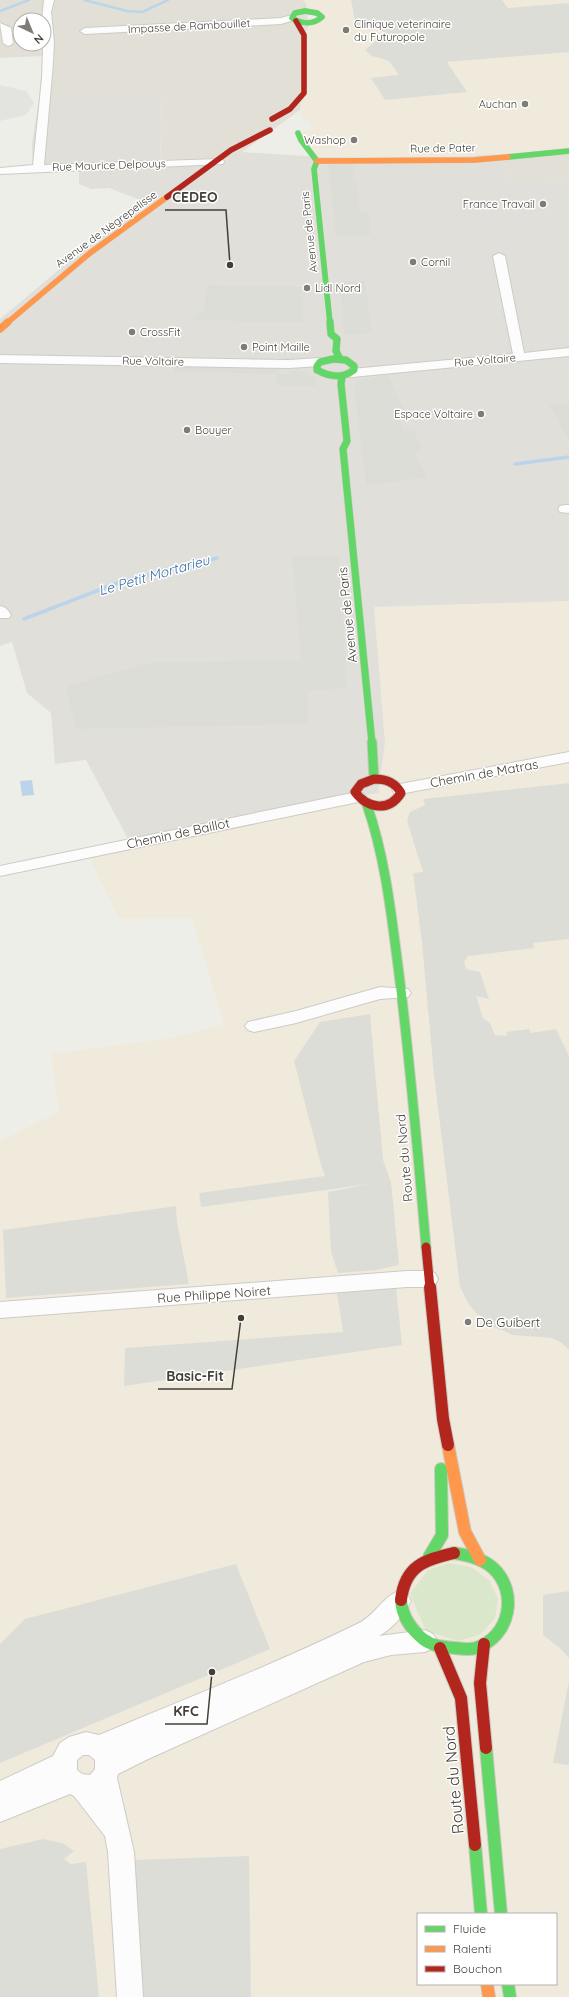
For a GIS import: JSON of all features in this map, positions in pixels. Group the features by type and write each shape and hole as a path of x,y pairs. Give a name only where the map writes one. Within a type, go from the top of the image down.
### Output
{"main road":[{"path":"297,11 309,11 320,14 322,17 311,22 304,35"},
{"path":"297,11 311,22"},
{"path":"297,11 304,35 305,87 300,109"},
{"path":"272,119 284,116 300,109"},
{"path":"300,109 272,119 267,124 270,130 283,133 302,131 301,140 317,161"},
{"name":"Avenue de Nègrepelisse","path":"0,329 90,253 219,162 243,143 257,134 270,130"},
{"name":"Rue de Pater","path":"317,161 412,161 496,158 569,150"},
{"name":"Avenue de Paris","path":"317,161 314,169 331,334 337,340 336,352 346,368 341,384 347,441 343,449 372,742 374,779"},
{"name":"Avenue de Paris","path":"321,364 329,352 326,339 331,334"},
{"path":"321,364 346,368 330,376 322,374 321,364"},
{"path":"330,376 332,391"},
{"path":"337,441 343,449"},
{"path":"374,779 387,780 400,789 400,797 387,809 362,801 355,792 361,783 374,779"},
{"name":"Route du Nord","path":"362,801 373,821 388,895 402,993 428,1279 443,1419 465,1532 480,1560"},
{"name":"Route du Nord","path":"388,895 392,864 391,857"},
{"name":"Route du Nord","path":"429,1558 442,1535 441,1476 443,1419"},
{"path":"454,1553 480,1560 493,1569 503,1581 509,1594 510,1609 507,1621 500,1631 484,1644 470,1649 455,1650 432,1645 414,1633 406,1624 401,1613 399,1601 402,1585 410,1570 429,1558 441,1554 454,1553"},
{"path":"484,1644 480,1671 480,1683 501,1913"},
{"name":"Route du Nord","path":"432,1645 452,1674 461,1698 481,1913"},
{"path":"487,1985 489,1997"},
{"path":"508,1985 510,1997"}],"street":[{"path":"47,12 49,0"},
{"name":"Impasse de Rambouillet","path":"85,31 281,21 297,11"},
{"path":"0,26 6,28 4,43"},
{"path":"38,168 49,57 48,52"},
{"name":"Rue Maurice Delpouys","path":"0,171 207,161 219,162"},
{"path":"499,256 517,350 520,356"},
{"name":"Rue Voltaire","path":"346,368 401,368 569,352"},
{"name":"Rue Voltaire","path":"0,355 18,358"},
{"name":"Rue Voltaire","path":"0,359 18,358 321,364"},
{"name":"Chemin de Matras","path":"400,789 569,757"},
{"name":"Chemin de Baillot","path":"0,870 362,801"},
{"path":"254,1026 296,1017 380,993 402,993"},
{"name":"Rue Philippe Noiret","path":"0,1310 428,1279"},
{"path":"0,1810 88,1770 297,1663 367,1631 379,1624 399,1601"},
{"path":"0,1793 88,1770 139,1751 358,1653 392,1643 432,1645"},
{"path":"88,1770 116,1833 121,1852 130,1997"}],"shaded area":[{"path":"0,0 306,0 315,99 234,158 160,160 162,100 39,99 43,56 0,58"},
{"path":"302,0 569,0 569,148 502,154 414,159 314,156 303,132 310,128 311,124 301,113 300,100 304,35 311,22 321,19 309,11 306,3"},
{"path":"351,0 502,0 508,8 569,3 569,52 447,62 467,92 385,100 371,78 399,75 389,61 372,56 365,50 385,33 379,28 356,25"},
{"path":"39,99 162,99 160,160 233,158 241,152 322,157 414,159 502,154 509,182 569,180 569,601 374,607 385,743 378,793 128,839 86,760 55,764 51,713 27,693 12,642 0,646 0,319 74,257 148,203 109,188 91,189 79,184 79,170 33,172 32,144"},
{"path":"569,148 569,180 509,183 502,154"},
{"path":"328,164 353,164 354,181 357,182 360,212 369,212 370,235 336,236"},
{"path":"207,193 222,196 208,206 193,202"},
{"path":"365,281 372,333 344,335 339,282"},
{"path":"207,285 303,287 303,322 192,320 193,316 203,312"},
{"path":"174,365 279,367 277,374 174,372"},
{"path":"290,371 303,371 317,378 316,386 276,385 277,374 290,374"},
{"path":"388,375 404,410 396,411 404,430 413,430 423,451 414,452 427,477 366,486 354,386 357,381"},
{"path":"569,403 569,440 549,405"},
{"path":"339,555 347,688 308,690 308,724 76,729 66,687 143,664 160,662 301,660 292,557"},
{"path":"569,601 569,1997 0,1997 0,1141 59,1112 51,1054 170,1038 224,1024 192,918 119,919 85,848 378,793 385,743 374,607"},
{"path":"569,783 569,939 533,943 534,948 468,956 464,962 466,969 480,972 489,999 476,996 483,1018 490,1023 495,1035 507,1036 506,1032 529,1029 531,1033 556,1029 569,1056 569,1350 562,1343 552,1338 513,1335 494,1327 476,1313 468,1303 460,1287 434,1075 422,943 413,873 423,872 407,821 410,812 425,805 423,799"},
{"path":"370,1014 383,1160 391,1182 399,1265 377,1270 338,1273 331,1252 328,1192 370,1184 201,1207 199,1193 325,1176 294,1061 320,1022"},
{"path":"176,1206 177,1222 189,1284 6,1298 3,1230"},
{"path":"396,1286 402,1345 124,1386 125,1348 343,1332 337,1293"},
{"path":"236,1564 270,1649 0,1763 0,1644 25,1619"},
{"path":"569,1591 569,1658 561,1649 543,1635 543,1595"},
{"path":"569,1681 569,1765 568,1765 553,1763"},
{"path":"43,1839 62,1843 74,1851 64,1859 71,1864 86,1862 99,1997 0,1997 0,1849"},
{"path":"249,1856 251,1997 143,1997 131,1860"}],"green space":[{"path":"449,1563 471,1567 489,1580 498,1599 495,1618 481,1634 459,1641 426,1631 410,1594 428,1570"}],"water":[{"path":"32,780 34,795 22,796 20,781"}],"waterway":[{"path":"0,11 29,0"},
{"path":"84,0 127,11 142,12 168,0"},
{"name":"Le Petit Mortarieu","path":"515,464 569,457"},
{"name":"Le Petit Mortarieu","path":"24,619 120,582 217,558"}],"runway":[{"path":"0,103 5,103"}],"traffic: fast":[{"path":"305,11 317,13 322,17 319,20 307,23 299,22 292,18 295,13 305,11"},
{"path":"298,133 301,140 317,161 314,169 331,334 337,339 336,351 340,359"},
{"path":"508,157 569,151"},
{"path":"333,359 346,360 354,366 354,370 341,377 326,375 317,370 317,366 320,362 333,359"},
{"path":"342,376 341,384 347,441 343,449 372,742 374,779"},
{"path":"367,805 373,821 381,855 395,942 409,1056 426,1247"},
{"path":"429,1557 442,1535 441,1469"},
{"path":"401,1600 402,1610 409,1623 415,1631 434,1645 467,1649 480,1646 491,1640 505,1621 509,1599 506,1588 501,1577 489,1565 475,1558 454,1553"},
{"path":"486,1748 501,1913"},
{"path":"475,1845 481,1913"},
{"path":"508,1985 510,1997"}],"traffic: slow":[{"path":"317,161 474,160 508,157"},
{"path":"0,329 90,253 167,197"},
{"path":"448,1445 465,1532 480,1560"},
{"path":"487,1985 489,1997"}],"traffic: jam":[{"path":"272,119 290,109 304,93 304,35 296,21"},
{"path":"167,197 231,150 270,130"},
{"path":"374,779 386,780 393,783 401,793 397,799 391,804 378,807 365,803 359,798 355,792 361,784 374,779"},
{"path":"426,1247 443,1419 448,1445"},
{"path":"401,1600 402,1588 406,1579 417,1566 434,1558 454,1553"},
{"path":"484,1644 480,1683 486,1748"},
{"path":"440,1648 461,1698 475,1845"}],"place":[{"name":"Clinique veterinaire du Futuropole","path":"346,30"},
{"name":"Auchan","path":"525,104"},
{"name":"Washop","path":"354,140"},
{"name":"France Travail","path":"543,204"},
{"name":"Cornil","path":"413,262"},
{"name":"CEDEO","path":"230,265"},
{"name":"Lidl Nord","path":"307,288"},
{"name":"CrossFit","path":"132,332"},
{"name":"Point Maille","path":"244,347"},
{"name":"Espace Voltaire","path":"481,414"},
{"name":"Bouyer","path":"187,430"},
{"name":"Basic-Fit","path":"241,1318"},
{"name":"De Guibert","path":"468,1322"},
{"name":"KFC","path":"212,1672"}]}
